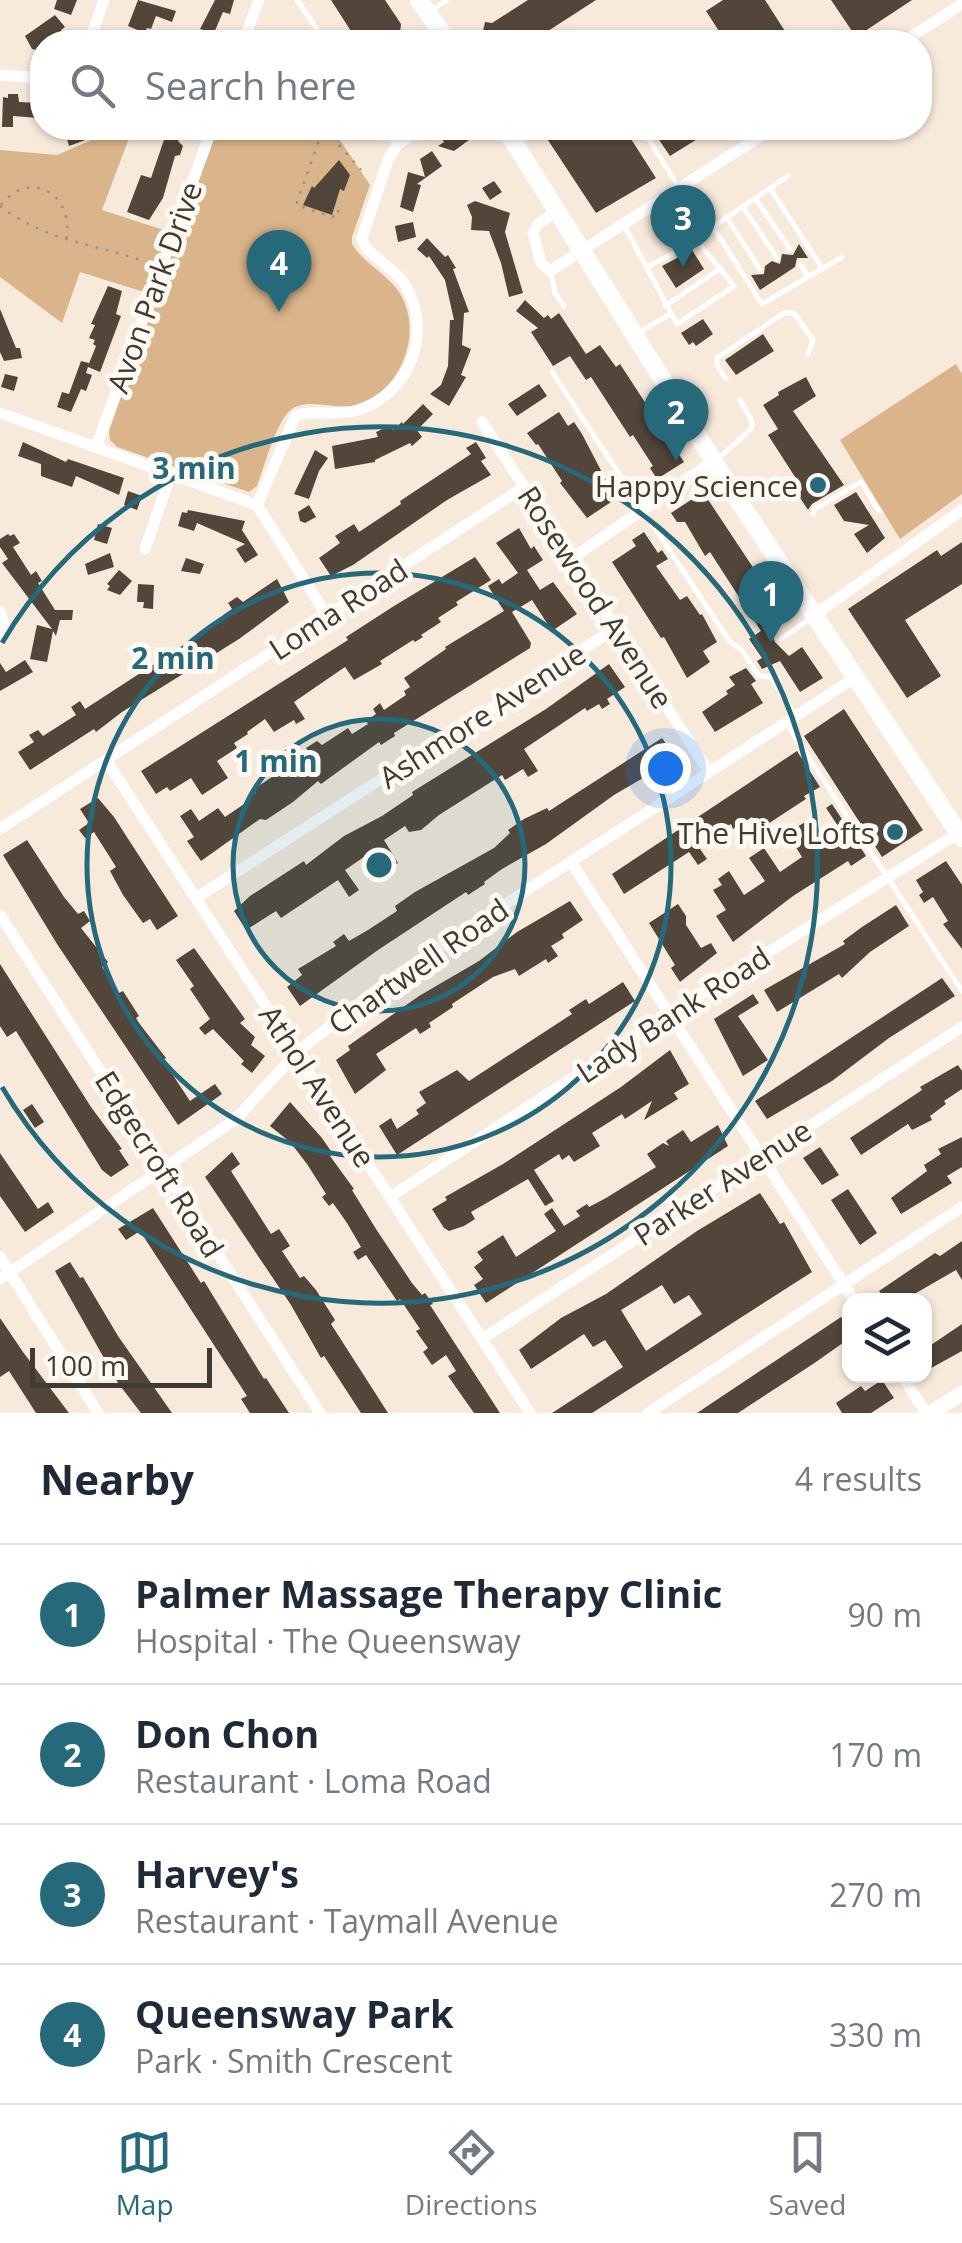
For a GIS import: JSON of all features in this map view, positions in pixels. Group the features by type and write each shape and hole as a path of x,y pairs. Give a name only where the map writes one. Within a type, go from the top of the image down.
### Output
{"main road":[{"path":"424,6 440,30"},
{"path":"513,140 715,460 961,834"},
{"path":"929,1413 962,1393"}],"street":[{"path":"95,30 104,0"},
{"path":"248,30 259,0"},
{"path":"922,30 962,4"},
{"path":"0,75 30,77"},
{"name":"Avon Park Drive","path":"96,446 208,140"},
{"path":"257,505 296,415 348,412 371,404 399,383 412,360 418,332 408,290 388,264 362,243 368,212 388,160 404,140"},
{"path":"558,210 538,224 533,233 541,263 551,271 755,140"},
{"path":"0,413 257,505 327,616"},
{"name":"Rosewood Avenue","path":"482,422 709,772"},
{"path":"570,559 715,460"},
{"path":"145,549 171,474"},
{"name":"Loma Road","path":"0,829 524,487"},
{"path":"816,614 962,510"},
{"path":"0,612 5,628 0,640"},
{"name":"Ashmore Avenue","path":"196,898 616,628"},
{"name":"Chartwell Road","path":"4,1276 164,1171 249,1108 296,1053 387,982 856,677"},
{"name":"Athol Avenue","path":"106,760 530,1413"},
{"name":"Lady Bank Road","path":"390,1198 670,1015 961,834"},
{"path":"572,862 849,1293"},
{"name":"Edgecroft Road","path":"0,915 320,1413"},
{"name":"Parker Avenue","path":"482,1340 962,1027"},
{"path":"648,1413 962,1207"},
{"path":"0,1257 4,1276 98,1413"},
{"path":"907,1383 929,1413"}],"lane":[{"path":"297,0 318,30"},
{"path":"424,6 447,0"},
{"path":"392,140 397,145"},
{"path":"649,140 679,189"},
{"path":"788,176 713,227 762,304 842,257"},
{"path":"770,188 822,268"},
{"path":"755,198 790,250"},
{"path":"660,202 687,244"},
{"path":"743,207 776,258"},
{"path":"726,218 760,269"},
{"path":"624,224 677,324 734,286 701,242 687,244 647,267"},
{"path":"800,264 808,276"},
{"path":"666,306 721,268"},
{"path":"551,271 555,294 564,306"},
{"path":"786,272 794,284"},
{"path":"769,284 776,295"},
{"path":"726,379 717,365 720,356 789,312 799,317 813,340 808,354"},
{"path":"635,335 670,314"},
{"path":"552,372 730,642 742,650 758,675 771,678 791,719 962,991"},
{"path":"715,460 751,429 749,414 740,400"},
{"path":"813,514 862,482 879,511"},
{"path":"780,639 816,614"}],"path":[{"path":"318,140 296,206 332,216 335,210 344,214"},
{"path":"335,140 362,170"},
{"path":"66,241 68,217 60,200 50,192 25,189 10,195 0,206 41,232 66,241 113,250 149,263"}],"shaded area":[{"path":"92,140 128,140 102,210 179,235 214,140 340,140 370,185 352,244 396,288 405,304 409,340 396,375 370,400 352,406 306,404 292,409 276,433 257,486 249,492 117,447 110,440 109,431 157,296 80,272 62,323 0,277 0,150 57,155"},
{"path":"956,364 962,374 962,494 900,539 840,440"}],"building":[{"path":"57,0 77,0 71,15 54,9"},
{"path":"138,0 176,11 172,22 156,16 151,29 128,26"},
{"path":"215,0 234,0 230,14 223,12 215,30 200,29"},
{"path":"331,0 385,0 401,24 400,30 350,30"},
{"path":"528,0 596,0 550,30 483,30 485,22 492,23"},
{"path":"723,0 765,0 784,30 718,30 706,11"},
{"path":"831,0 912,0 867,30 851,30"},
{"path":"55,15 65,27 61,30 34,30"},
{"path":"8,94 18,94 19,102 30,103 30,117 13,116 13,127 2,127 3,97 8,98"},
{"path":"164,140 178,140 183,146 180,155 175,156 163,198 149,220 127,212 141,175 151,178"},
{"path":"469,140 454,151 438,146"},
{"path":"548,140 632,140 656,178 596,213"},
{"path":"659,140 696,140 670,156"},
{"path":"432,151 442,166 417,184 421,185 413,212 400,207 408,172 425,177 420,159"},
{"path":"339,160 350,175 344,191 340,189 332,215 303,205 312,186"},
{"path":"494,181 502,192 490,200 482,188"},
{"path":"475,201 510,213 505,232 523,293 509,297 489,231 471,230 472,217 467,205"},
{"path":"413,222 416,237 398,242 395,226"},
{"path":"427,238 445,257 448,255 456,268 453,269 469,312 464,313 462,345 471,349 461,375 466,377 449,406 430,394 441,385 448,366 450,320 454,320 445,280 429,256 417,249"},
{"path":"799,244 808,258 797,258 795,267 760,290 751,275 764,274 765,266 772,261 780,264 782,254 793,255"},
{"path":"692,250 704,269 676,288 662,266"},
{"path":"108,286 122,291 116,314 121,316 100,372 88,367 86,373 92,375 86,391 81,389 71,412 57,407 62,392 69,394 81,361 89,363 88,366 96,346 95,340 89,338 95,325 91,324"},
{"path":"525,300 544,318 548,315 551,319 559,313 586,354 600,345 616,367 620,364 684,462 657,479 633,435 630,437 591,377 586,380 570,356 553,366 531,332 538,328 516,311"},
{"path":"0,309 22,358 4,361 0,352"},
{"path":"703,319 713,334 696,346 693,342 689,345 681,333"},
{"path":"763,334 774,351 736,375 725,360"},
{"path":"5,374 18,377 14,391 1,387"},
{"path":"806,377 816,396 793,411 844,485 808,510 791,484 797,480 768,435 778,429 763,405"},
{"path":"539,384 547,396 517,416 508,404"},
{"path":"423,404 433,414 417,430 422,437 412,446 410,443 375,462 335,469 332,446 378,437 376,432 391,425 393,430"},
{"path":"559,412 568,426 574,422 582,434 614,500 587,518 527,433"},
{"path":"23,442 66,462 68,459 124,478 119,495 76,476 72,487 41,476 41,464 18,456"},
{"path":"476,442 486,458 481,461 491,475 331,576 319,558 340,543 335,536 354,524 359,532 401,504 400,501 471,454 466,448"},
{"path":"315,450 328,458 309,499 294,494"},
{"path":"128,491 142,496 137,510 124,505"},
{"path":"703,492 784,614 768,625 775,642 789,656 802,647 823,678 800,692 780,661 762,669 757,661 762,658 749,639 761,631 710,552 705,556 685,522 677,522 671,513"},
{"path":"856,492 885,538 867,553 854,534 869,525 844,521 834,505"},
{"path":"309,505 316,517 305,523 300,521 298,512"},
{"path":"182,512 245,521 242,530 258,555 245,563 236,549 245,544 197,523 194,531 178,526"},
{"path":"98,524 112,528 107,544 94,540"},
{"path":"519,528 543,560 527,570 540,590 553,582 577,614 552,631 532,600 512,612 531,643 530,648 381,745 379,742 321,784 318,781 293,802 266,820 260,819 201,861 187,841 194,837 180,816 191,809 199,821 218,808 225,817 247,802 256,792 254,789 309,752 306,748 317,741 322,745 348,728 352,734 368,724 366,721 376,714 373,709 380,703 384,710 406,695 404,691 410,687 404,678 504,611 488,586 499,579 502,584 518,573 496,543"},
{"path":"644,532 658,553 662,550 668,559 656,566 680,600 687,596 702,614 717,642 703,651 710,662 687,678 612,562 636,546 632,540"},
{"path":"14,534 20,543 13,547 31,575 36,571 42,581 38,583 55,610 73,610 72,620 60,620 56,636 53,631 47,662 30,659 37,625 52,629 2,563 8,559 0,539"},
{"path":"962,542 962,584 905,620 941,676 907,698 848,609 937,550 941,556"},
{"path":"110,553 114,567 88,575 85,564"},
{"path":"475,557 491,580 456,602 458,605 438,618 441,622 423,637 354,680 345,667 294,702 305,719 296,724 294,720 274,732 265,719 234,743 237,748 217,761 228,778 202,795 191,778 170,791 167,787 156,794 141,771"},
{"path":"186,558 204,564 200,574 181,571"},
{"path":"119,570 132,581 120,595 107,590 107,584"},
{"path":"277,579 289,602 96,732 94,729 30,770 18,752 34,742 29,735 38,730 43,736 76,715 71,707 80,701 85,709 225,618 223,615 232,609 228,603 237,597 243,602"},
{"path":"138,584 154,585 153,609 143,608 144,602 137,602"},
{"path":"25,660 33,672 0,691 0,663 6,672"},
{"path":"609,664 625,687 607,699 610,704 602,709 599,704 587,711 585,708 524,749 538,771 528,777 523,769 505,780 502,775 421,830 409,832 405,826 384,840 398,863 388,870 374,850 345,870 359,890 349,897 338,880 281,918 276,911 246,930 234,911 250,896 382,816 412,792 546,709"},
{"path":"746,668 756,681 751,684 763,703 715,732 702,712 735,685 729,677"},
{"path":"844,709 923,830 882,857 804,736"},
{"path":"662,738 675,757 378,950 300,1006 287,987 302,975 298,969 336,946 333,942 344,934 349,941 368,930 397,911 395,906 415,892 494,848 510,833 508,830 524,819 547,808 549,811"},
{"path":"797,751 820,787 804,796 806,799 760,829 752,817 733,829 731,824 725,827 700,849 707,859 698,865 689,852 624,894 612,874"},
{"path":"98,798 178,916 157,930 150,919 143,923 123,895 110,871 116,867 94,832 85,838 79,830 89,823 80,809"},
{"path":"832,804 866,856 851,866 848,861 793,896 733,942 716,916 726,910 713,890 722,885 718,879 729,871 744,895 765,881 749,858 764,848 780,872 802,857 787,833 807,821 822,844 842,832 826,808"},
{"path":"27,840 64,897 78,914 84,911 90,921 81,928 108,962 102,967 119,993 123,991 190,1101 215,1084 222,1094 178,1125 57,944 3,855"},
{"path":"946,861 962,885 962,949 943,924 948,921 933,897 924,903 916,880"},
{"path":"570,901 583,920 551,946 558,956 519,976 515,969 493,977 452,1004 429,1023 431,1027 420,1034 416,1028 376,1054 386,1070 355,1094 336,1060 350,1050 348,1046 419,996"},
{"path":"678,904 701,948 711,943 717,953 680,982 671,968 675,965 649,923"},
{"path":"896,905 909,926 870,952 842,978 839,974 777,1012 764,990 845,944 843,941"},
{"path":"194,948 245,1019 240,1023 255,1037 251,1045 265,1056 252,1073 213,1029 205,1035 199,1028 210,1019 176,960"},
{"path":"0,964 122,1149 119,1150 129,1165 111,1177 102,1170 16,1031 7,1037 0,1026"},
{"path":"942,978 955,996 832,1081 767,1119 755,1101"},
{"path":"623,982 635,1001 397,1155 379,1126 391,1118 397,1129 419,1114 416,1110 426,1103 419,1092 457,1070 469,1081 572,1014 569,1010 586,999 589,1004"},
{"path":"753,994 759,1003 738,1016 768,1060 743,1076 714,1019"},
{"path":"670,1050 689,1084 674,1093 678,1099 644,1120 652,1101 625,1119 622,1114 592,1133 600,1146 574,1162 569,1155 562,1160 559,1154 534,1170 554,1201 545,1206 528,1179 471,1212 475,1219 464,1226 449,1231 444,1228 432,1209 447,1200 445,1197 621,1087"},
{"path":"958,1065 962,1089 944,1101 946,1104 930,1116 932,1120 912,1130 908,1124 861,1155 850,1138 922,1090 920,1087"},
{"path":"290,1102 333,1154 330,1156 376,1229 412,1283 433,1304 430,1305 500,1413 474,1413 448,1376 456,1371 446,1355 432,1365 423,1352 428,1348 416,1331 420,1329 400,1299 397,1301 366,1255 358,1260 353,1252 361,1247 347,1223 333,1203 329,1206 322,1197 326,1194 290,1142 270,1126"},
{"path":"32,1104 44,1122 35,1128 23,1110"},
{"path":"718,1125 728,1146 486,1303 474,1285 483,1279 474,1267 483,1260 477,1252 503,1235 516,1257 556,1231 544,1214 552,1208 564,1226 580,1216 576,1211 606,1198 656,1167 647,1154 663,1143 669,1146 666,1141 683,1130 691,1142"},
{"path":"962,1137 962,1167 947,1176 952,1183 901,1214 891,1198 927,1171 924,1165 941,1154 938,1149"},
{"path":"820,1147 839,1175 822,1185 803,1158"},
{"path":"232,1152 240,1164 231,1171 271,1234 279,1229 283,1235 290,1246 282,1251 300,1278 304,1276 316,1290 335,1320 331,1324 388,1413 361,1413 324,1356 321,1358 291,1305 205,1177"},
{"path":"0,1153 38,1209 48,1202 54,1212 25,1232 0,1196"},
{"path":"848,1189 877,1233 860,1245 831,1200"},
{"path":"760,1193 780,1224 784,1222 812,1272 592,1413 552,1413 623,1367 605,1340 593,1347 584,1334 531,1369 519,1350 561,1318 606,1294","holes":["662,1285 674,1304 689,1295 702,1314 646,1351 621,1310"]},
{"path":"153,1208 289,1413 250,1413 241,1399 247,1396 140,1231 126,1240 118,1229"},
{"path":"962,1241 962,1280 956,1270 916,1293 879,1291 935,1253 940,1256"},
{"path":"70,1262 172,1413 141,1413 118,1383 55,1271"},
{"path":"0,1318 69,1413 36,1413 9,1371 0,1377"},
{"path":"842,1318 842,1344 813,1364 738,1413 697,1413"},
{"path":"962,1324 962,1351 932,1368 932,1344"},
{"path":"884,1383 894,1398 871,1413 842,1413 836,1403 861,1386 865,1391"}],"place":[{"name":"Harvey's","path":"683,267"},
{"name":"Queensway Park","path":"279,312"},
{"name":"Don Chon","path":"676,461"},
{"name":"Happy Science","path":"818,485"},
{"name":"Palmer Massage Therapy Clinic","path":"771,643"},
{"name":"The Hive Lofts","path":"895,832"}]}
